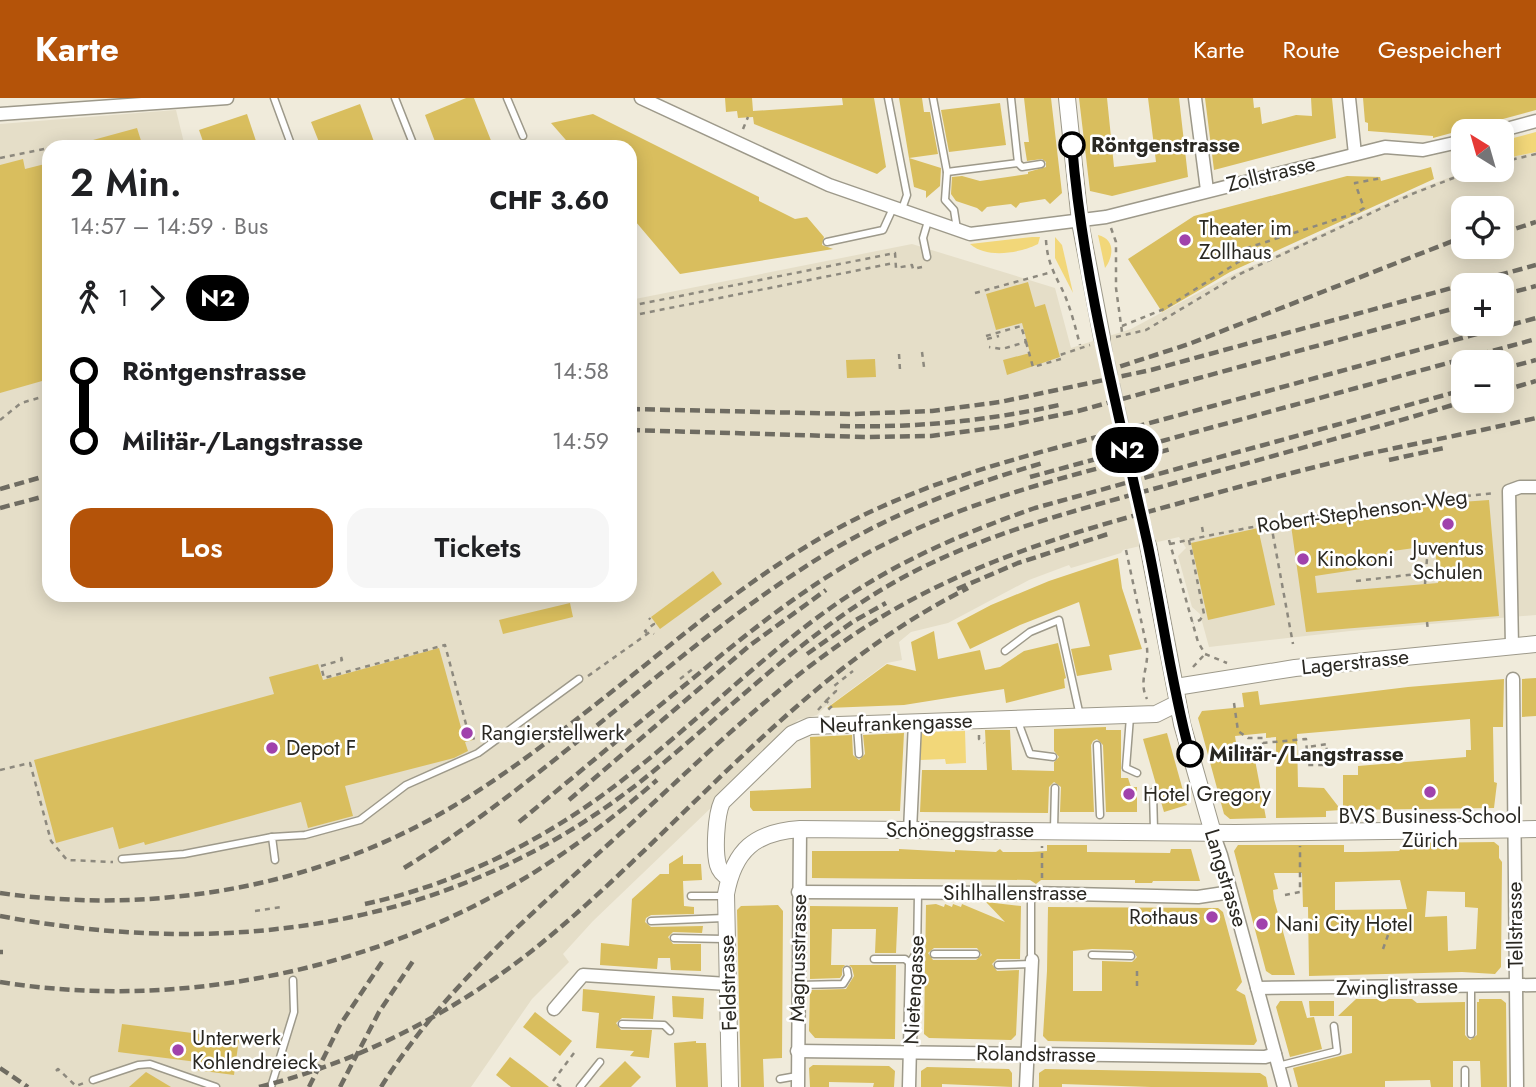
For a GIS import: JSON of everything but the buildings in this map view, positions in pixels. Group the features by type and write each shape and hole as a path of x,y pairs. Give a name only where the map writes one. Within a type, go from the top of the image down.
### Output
{"street":[{"path":"0,114 227,98"},
{"path":"641,98 657,102 829,185 957,231 980,235 1080,222"},
{"path":"1067,98 1080,222 1104,340"},
{"path":"1195,98 1207,190"},
{"path":"1349,98 1354,154"},
{"path":"1514,127 1536,121"},
{"name":"Zollstrasse","path":"1080,222 1385,146 1430,149 1451,144"},
{"path":"1512,646 1509,491 1536,486"},
{"name":"Langstrasse","path":"1148,545 1177,695 1202,798 1231,892 1284,1087"},
{"name":"Lagerstrasse","path":"1177,695 1274,671 1536,643"},
{"name":"Tellstrasse","path":"1513,679 1517,1087"},
{"name":"Neufrankengasse","path":"729,878 721,871 718,861 718,814 723,799 798,730 810,726 1156,714 1177,695"},
{"path":"910,831 915,722"},
{"name":"Schöneggstrasse","path":"729,878 735,862 755,842 772,833 800,829 1213,833 1536,829"},
{"name":"Magnusstrasse","path":"798,1082 800,829"},
{"name":"Feldstrasse","path":"729,878 726,896 726,939 730,1087"},
{"name":"Sihlhallenstrasse","path":"799,892 1198,897 1231,892"},
{"name":"Nietengasse","path":"909,1087 918,957"},
{"path":"1027,1087 1032,960"},
{"path":"554,1009 583,975 728,984"},
{"name":"Zwinglistrasse","path":"1257,988 1536,985"},
{"name":"Rolandstrasse","path":"797,1051 1265,1056 1277,1060"}],"lane":[{"path":"274,98 289,140"},
{"path":"396,98 412,140"},
{"path":"507,98 523,136"},
{"path":"827,242 883,230 907,195 888,98"},
{"path":"943,98 933,99 947,172 945,200 954,210 957,231"},
{"path":"1011,98 1018,163 1022,167 1041,164"},
{"path":"947,172 1018,163"},
{"path":"928,221 923,238 928,261"},
{"path":"1005,651 1030,632 1059,620 1080,718"},
{"path":"122,859 184,854 272,837 305,835 360,820 406,785 478,753 579,679"},
{"path":"1130,715 1126,768 1137,773"},
{"path":"1021,719 1020,727 1030,754 1053,757"},
{"path":"857,724 859,754"},
{"path":"1097,745 1100,815"},
{"path":"1054,831 1055,788"},
{"path":"1153,792 1154,832"},
{"path":"272,837 275,860"},
{"name":"Nietengasse","path":"918,893 918,957"},
{"path":"998,965 1032,960 1031,893"},
{"path":"691,896 726,896"},
{"path":"650,921 726,918"},
{"path":"674,939 726,939"},
{"path":"934,954 976,954"},
{"path":"1092,955 1131,956"},
{"path":"874,960 918,957"},
{"path":"797,985 843,985 848,976 847,970"},
{"path":"271,1087 294,1012 293,980"},
{"path":"1471,986 1471,1034"},
{"path":"622,1024 664,1025 670,1031"},
{"path":"1277,1060 1337,1051 1334,1026"},
{"path":"580,1087 600,1062"},
{"path":"93,1080 138,1065 150,1064 216,1087"},
{"path":"1465,1070 1465,1087"},
{"path":"780,1079 798,1082"}],"path":[{"path":"743,129 748,117"},
{"path":"0,158 42,149"},
{"path":"1514,159 1536,154"},
{"path":"1122,326 1164,309 1240,261 1244,248 1356,213 1364,208 1355,183 1382,178"},
{"path":"999,336 986,338 1021,326 1033,367 1061,359 1060,355 1104,340 1146,330 1173,314 1171,312 1240,274 1412,194 1451,179"},
{"path":"1110,226 1116,242 1116,288 1122,332"},
{"path":"1046,236 1046,250 1052,272 1073,316 1080,345"},
{"path":"637,305 895,253 896,268 912,265 913,269 928,261"},
{"path":"640,314 895,263"},
{"path":"975,293 1052,272"},
{"path":"989,347 1002,349 1026,342"},
{"path":"922,352 924,367"},
{"path":"899,354 900,370"},
{"path":"0,420 21,403 42,397"},
{"name":"Robert-Stephenson-Weg","path":"1192,624 1169,542 1271,523 1509,491"},
{"path":"1433,504 1434,499"},
{"path":"1271,523 1293,645"},
{"path":"1202,527 1204,537"},
{"path":"1189,540 1204,614 1192,624 1205,654"},
{"path":"1424,584 1428,546"},
{"path":"1126,550 1147,648 1148,659 1142,675 1143,691 1152,707"},
{"path":"1356,581 1426,573"},
{"path":"649,618 657,629"},
{"path":"1427,622 1428,632"},
{"path":"648,634 645,631 653,624"},
{"path":"579,679 586,678 650,632 654,634"},
{"path":"341,657 342,660 321,666 324,678 445,645 467,727 470,727 478,753"},
{"path":"680,679 694,668"},
{"path":"817,711 836,691 834,686 853,671"},
{"path":"826,701 830,705"},
{"path":"1234,703 1238,731 1248,738 1262,738 1263,743 1306,738 1308,765 1326,765 1327,744 1307,747"},
{"path":"0,770 30,763 51,841 67,860 115,862 122,859"},
{"path":"1285,895 1300,892 1300,842"},
{"path":"1042,848 1042,878"},
{"path":"255,911 282,907"},
{"path":"1383,949 1388,935"},
{"path":"1137,971 1137,987"},
{"path":"561,1087 554,1081 574,1053"},
{"path":"56,1071 58,1069 73,1083"}],"shaded area":[{"path":"176,110 183,140 42,140 42,602 637,602 637,299 912,244 1055,288 1071,348 1131,329 1228,277 1411,192 1451,177 1451,182 1514,182 1514,157 1536,152 1536,615 1350,631 1209,647 1200,614 1192,607 1178,556 1186,548 1179,537 1123,550 1121,553 1071,568 1069,565 1029,580 948,623 911,632 899,642 902,660 887,663 817,715 798,720 593,921 563,954 569,962 532,999 471,1087 0,1087 0,124"},
{"path":"1536,132 1536,152 1514,157 1514,138"},
{"path":"1098,235 1108,240 1111,248 1105,268"},
{"path":"1040,237 1038,244 1004,253 985,252 970,244"},
{"path":"1055,237 1062,245 1073,293 1055,258"},
{"path":"965,731 966,763 946,764 945,759 920,760 921,732"}],"tunnel":[{"path":"1102,338 1148,545"}],"railway":[{"path":"1514,229 1536,222"},
{"path":"1106,371 1189,344 1451,242"},
{"path":"637,409 852,414 932,411 1000,402 1151,370 1536,265"},
{"path":"1514,292 1536,286"},
{"path":"637,430 866,437 931,436 1007,426 1078,411 1451,309"},
{"path":"0,893 58,899 173,897 231,889 342,859 396,837 470,796 560,733 747,586 812,543 881,507 945,481 1012,460 1536,318"},
{"path":"1030,477 1536,339"},
{"path":"1514,366 1536,360"},
{"path":"1514,387 1536,381"},
{"path":"365,904 436,884 471,870 570,818 630,774 812,622 862,587 934,548 1035,508 1451,393"},
{"path":"840,426 950,422 1059,405"},
{"path":"0,916 86,929 170,934 254,931 336,920 416,900 493,871 568,832 640,782 809,640 882,589 921,568 980,542 1040,521 1451,405"},
{"path":"381,1087 431,1018 518,927 776,693 846,640 883,616 988,564 1098,526 1367,454 1536,418"},
{"path":"1389,460 1444,448"},
{"path":"519,822 764,622 814,585 867,553 928,524 996,498 1171,449"},
{"path":"404,868 509,796 707,637 811,563 866,531 924,504 1043,463"},
{"path":"0,489 42,477"},
{"path":"0,508 42,497"},
{"path":"957,589 1018,563 1108,534"},
{"path":"259,1087 333,1064 404,1033 502,973 587,904 741,757 848,664 906,623 968,588"},
{"path":"569,800 749,646 826,590"},
{"path":"807,654 854,621 886,603"},
{"path":"0,982 68,990 137,991 206,986 274,975 341,958 407,936 470,908 530,875 595,830 657,780"},
{"path":"340,1087 379,1012 415,958"},
{"path":"309,1087 340,1025 382,962"},
{"path":"0,1068 28,1087"}],"bus line":[{"name":"N2","path":"1072,145 1083,242 1190,754"}],"place":[{"name":"Röntgenstrasse","path":"1072,145"},
{"name":"Theater im Zollhaus","path":"1185,240"},
{"name":"Juventus Schulen","path":"1448,524"},
{"name":"Kinokoni","path":"1303,559"},
{"name":"Rangierstellwerk","path":"467,733"},
{"name":"Depot F","path":"272,748"},
{"name":"Militär-/Langstrasse","path":"1190,754"},
{"name":"BVS Business-School Zürich","path":"1430,792"},
{"name":"Hotel Gregory","path":"1129,794"},
{"name":"Rothaus","path":"1212,917"},
{"name":"Nani City Hotel","path":"1262,924"},
{"name":"Unterwerk Kohlendreieck","path":"178,1050"}]}
